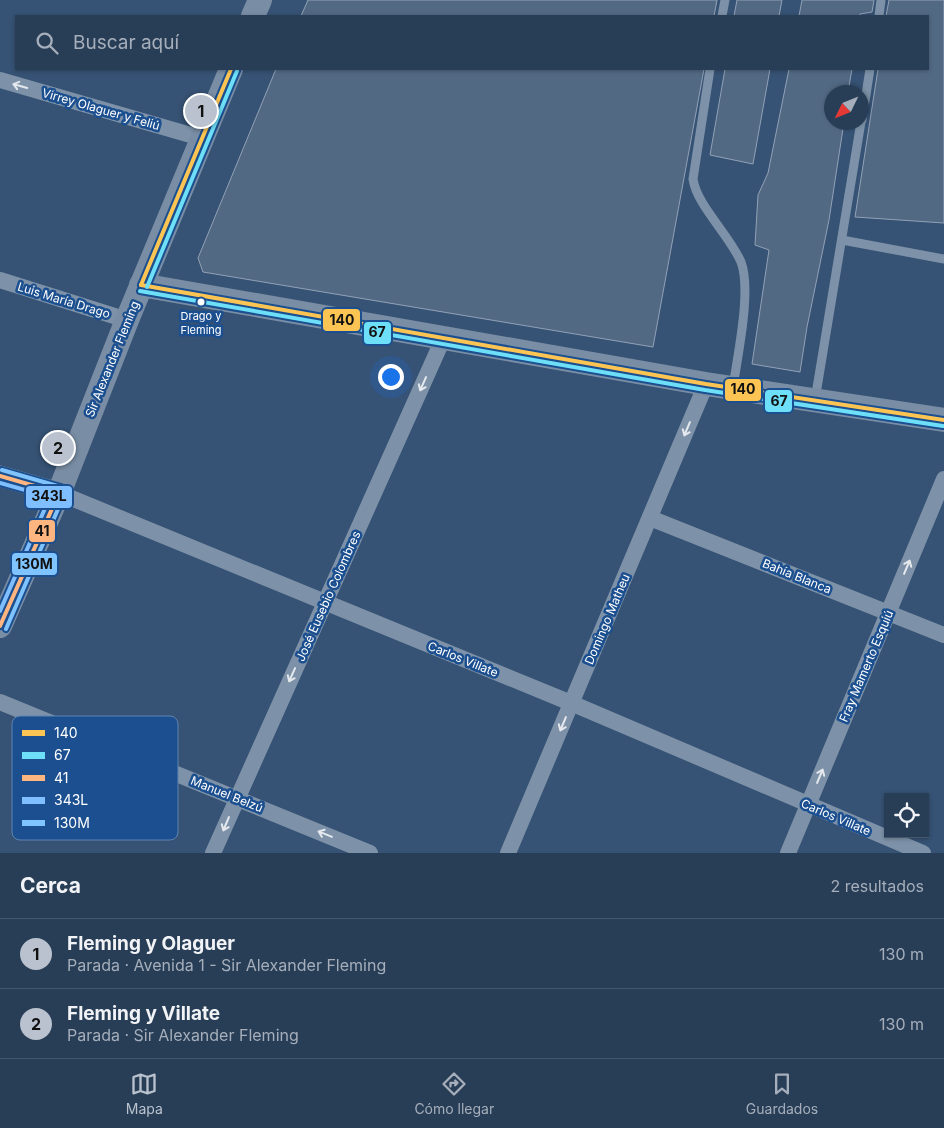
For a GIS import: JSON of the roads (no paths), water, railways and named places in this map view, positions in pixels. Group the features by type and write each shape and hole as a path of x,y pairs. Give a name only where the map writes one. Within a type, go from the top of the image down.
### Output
{"main road":[{"path":"253,15 260,0"},
{"name":"Sir Alexander Fleming","path":"0,626 59,493 141,285 231,70"},
{"path":"141,285 733,389 944,420"}],"street":[{"name":"Virrey Olaguer y Feliú","path":"0,80 201,138"},
{"name":"Luis María Drago","path":"0,280 127,320"},
{"name":"José Eusebio Colombres","path":"214,853 443,339"},
{"name":"Domingo Matheu","path":"508,853 706,384"},
{"name":"Carlos Villate","path":"0,476 59,493 571,703 808,806 923,853"},
{"name":"Fray Mamerto Esquiú","path":"788,853 944,479"},
{"name":"Bahía Blanca","path":"650,518 944,635"},
{"name":"Manuel Belzú","path":"0,702 35,716"},
{"name":"Manuel Belzú","path":"178,774 370,853"}],"lane":[{"path":"722,15 725,0"},
{"path":"879,15 881,0"},
{"path":"710,70 693,179 697,195 718,224 741,264 744,285 743,309 733,389"},
{"path":"867,85 870,70"},
{"path":"815,400 860,130"},
{"path":"842,240 944,259"}],"place":[{"name":"Fleming y Olaguer","path":"201,111"},
{"name":"Drago y Fleming","path":"201,302"},
{"name":"Fleming y Villate","path":"58,448"}]}
